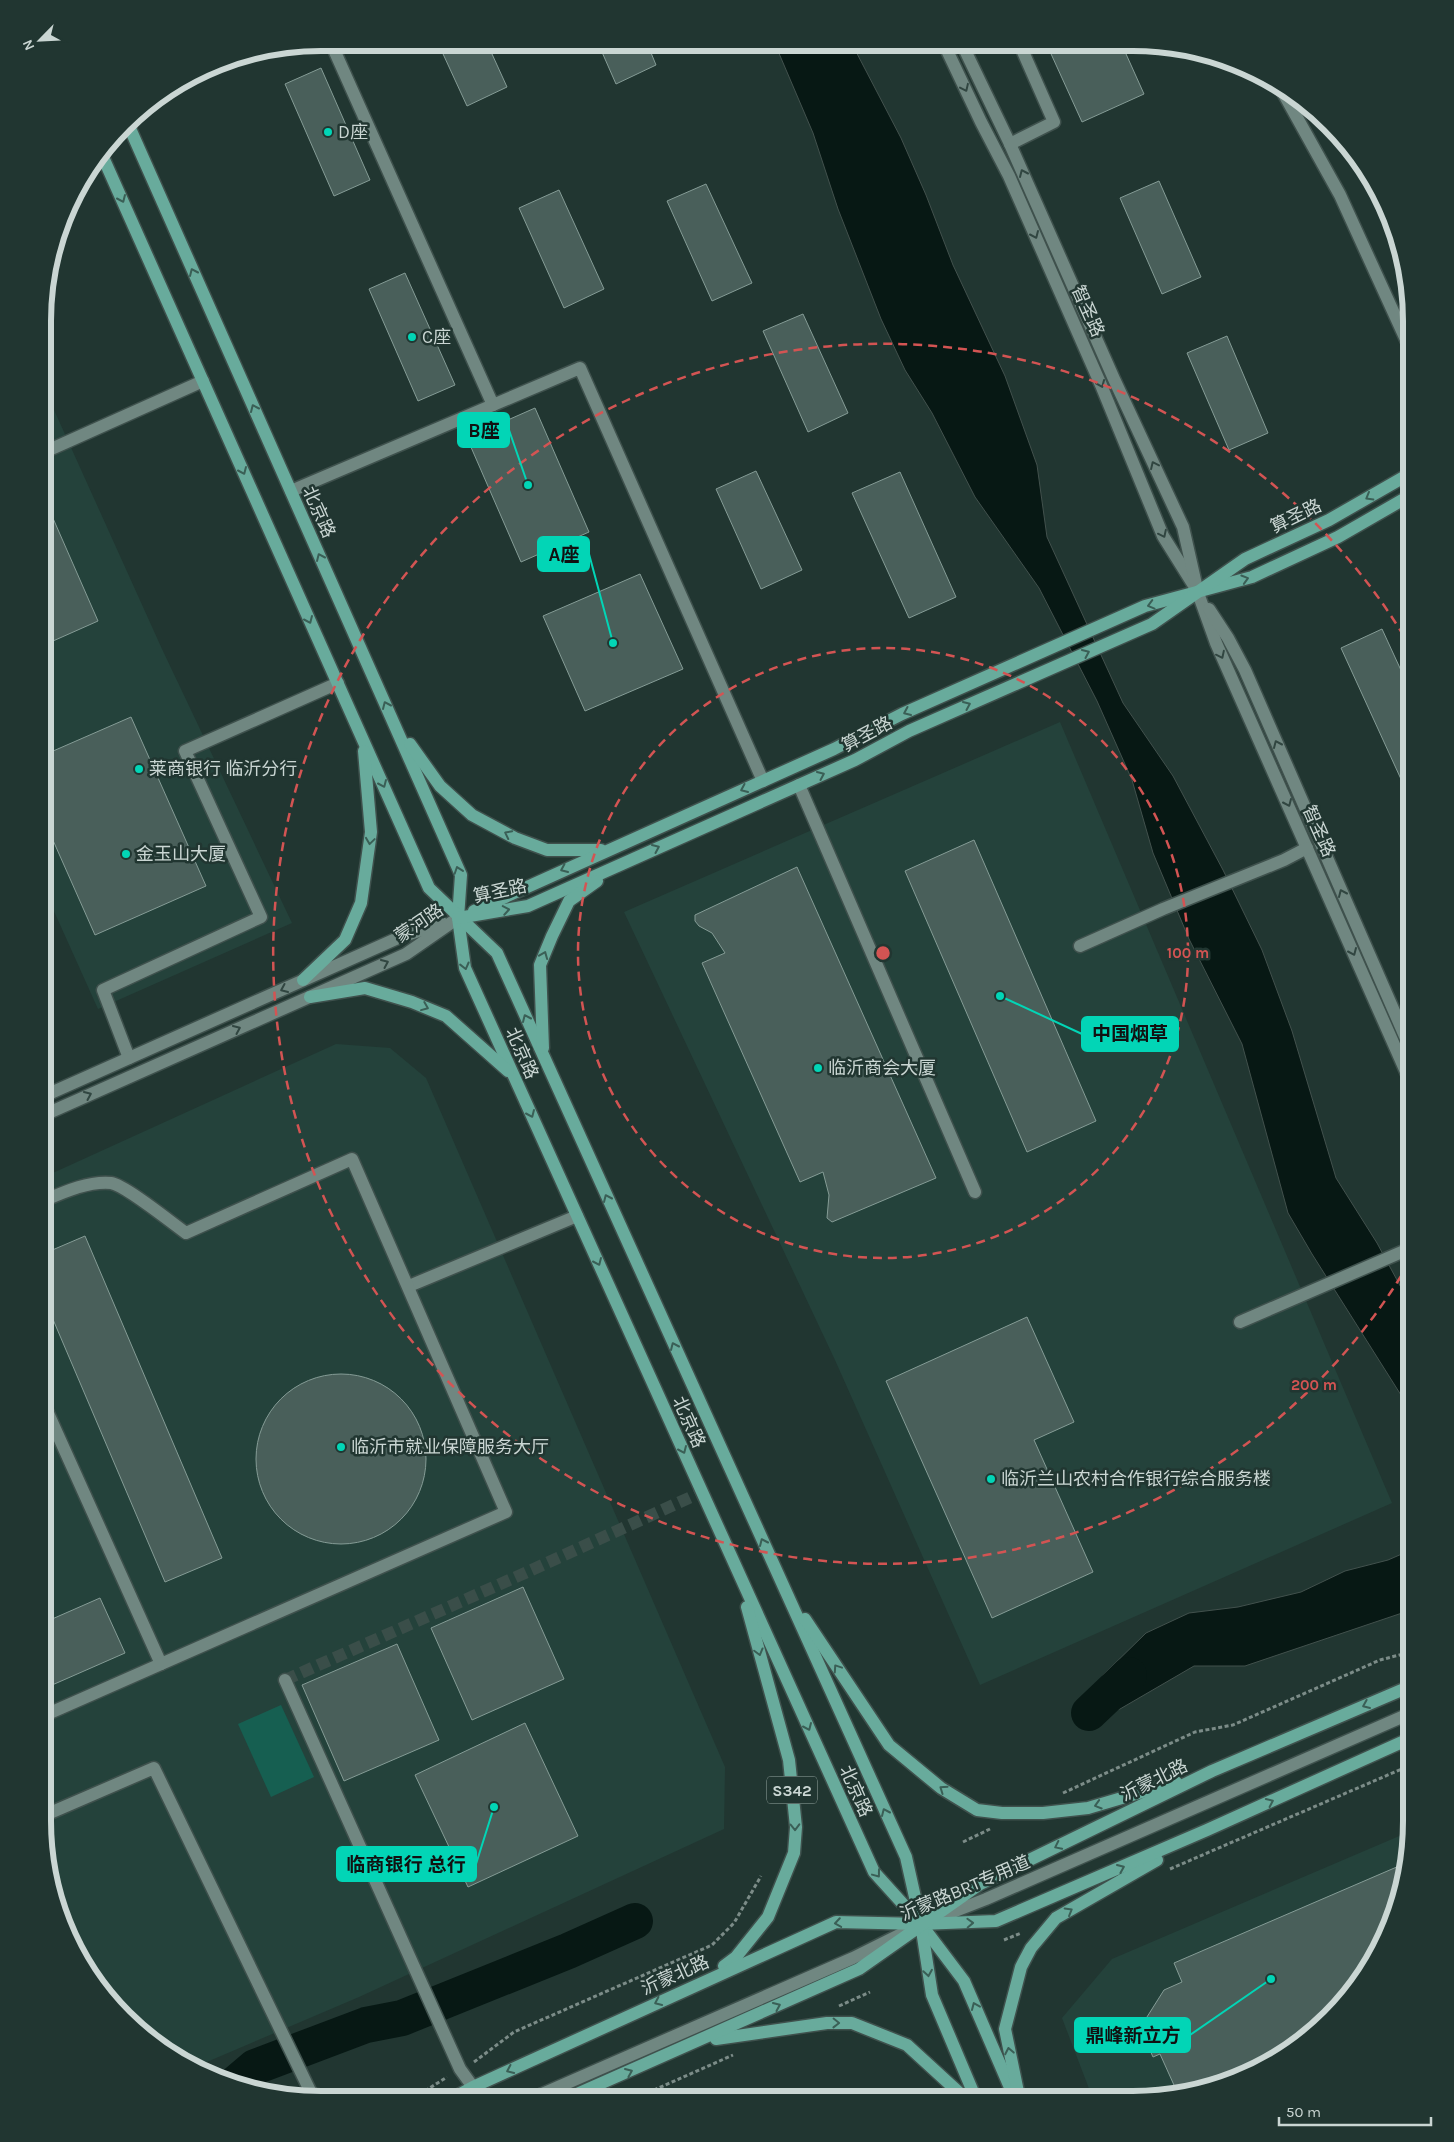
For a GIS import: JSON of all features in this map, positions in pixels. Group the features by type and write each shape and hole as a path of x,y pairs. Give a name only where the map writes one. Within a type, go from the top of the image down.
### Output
{"main road":[{"name":"北京路","path":"130,130 462,875 458,918 465,968 513,1075 874,1872 921,1924 964,1981 1012,2091"},
{"name":"北京路","path":"104,161 429,888 458,918 497,953 906,1857 921,1924 932,1995 973,2091"},
{"name":"算圣路","path":"458,918 528,906 855,760 909,731 1152,624 1244,559 1330,520 1403,478"},
{"name":"算圣路","path":"458,918 834,749 902,714 1145,606 1252,577 1338,537 1403,500"},
{"path":"394,722 440,786 472,816 515,838 547,850 606,850"},
{"path":"303,980 345,940 361,903 371,832 363,741"},
{"path":"543,1056 540,966 552,936 570,901 616,866"},
{"path":"310,997 365,988 412,1002 446,1016 513,1075"},
{"name":"S342","path":"702,1982 736,1958 768,1917 794,1853 796,1827 788,1760 737,1571"},
{"path":"783,1586 889,1745 941,1788 977,1810 1002,1813 1036,1813 1088,1808 1212,1771"},
{"name":"沂蒙北路","path":"584,2091 859,1970 921,1924 980,1884 1212,1771 1403,1689"},
{"name":"沂蒙北路","path":"466,2091 836,1922 921,1924 996,1922 1403,1742"},
{"path":"1017,2091 1005,2029 1022,1967 1031,1948 1056,1918 1207,1830"},
{"path":"701,2041 827,2023 852,2023 907,2045 957,2091"}],"street":[{"path":"335,51 493,405"},
{"name":"智圣路","path":"947,51 1009,176 1101,384 1163,536 1228,638 1245,670 1403,1032"},
{"name":"智圣路","path":"965,51 1010,144 1114,379 1183,527 1198,593 1216,643 1403,1065"},
{"path":"1010,144 1054,122 1023,51"},
{"path":"1286,99 1340,195 1403,333"},
{"path":"291,491 580,368 763,780"},
{"path":"51,449 203,381"},
{"path":"128,1058 103,990 261,917 185,751 338,683"},
{"path":"799,785 975,1192"},
{"path":"1080,946 1163,909 1284,860 1307,848"},
{"name":"蒙河路","path":"51,1093 398,938 458,918"},
{"name":"蒙河路","path":"51,1112 406,954 458,918"},
{"path":"51,1198 74,1187 112,1183 142,1200 186,1233 352,1159 506,1512 51,1712"},
{"path":"409,1286 577,1216"},
{"path":"1240,1322 1403,1252"},
{"path":"51,1420 161,1664"},
{"path":"285,1680 460,2069 473,2087"},
{"name":"沂蒙路BRT专用道","path":"549,2091 853,1958 921,1924 995,1895 1403,1716"},
{"path":"51,1812 154,1768 309,2090"}],"path":[{"path":"1055,1797 1195,1732 1233,1725 1380,1660 1403,1654"},
{"path":"1165,1871 1403,1768"},
{"path":"963,1842 996,1826"},
{"path":"425,2091 480,2059 514,2032 712,1945 734,1923 761,1876"},
{"path":"1004,1940 1030,1929"}],"shaded area":[{"path":"778,51 856,51 901,138 926,195 953,265 1005,376 1037,465 1047,537 1123,703 1173,776 1223,870 1262,950 1292,1031 1336,1178 1377,1243 1403,1291 1403,1398 1288,1213 1242,1044 1189,939 1153,853 1132,780 1097,701 1039,588 975,497 932,413 905,370 881,319 838,209 813,133"},
{"path":"51,403 162,649 292,923 98,1009 51,905"},
{"path":"1060,722 1392,1503 980,1685 835,1360 624,912"},
{"path":"336,1044 390,1048 426,1078 725,1767 724,1829 359,1997 203,2064 171,2045 130,2012 97,1971 79,1940 60,1890 52,1838 51,1174"},
{"path":"1403,1553 1403,1613 1245,1666 1194,1666 1120,1709 1094,1709 1098,1688 1103,1675 1146,1633 1189,1613 1238,1607 1301,1592 1345,1571 1388,1560"},
{"path":"1402,1835 1394,1890 1375,1940 1357,1971 1336,1999 1311,2024 1268,2055 1236,2070 1185,2086 1132,2091 1090,2091 1062,2018 1112,1959"}],"green space":[{"path":"281,1705 314,1777 271,1797 238,1724"}],"building":[{"path":"442,51 491,51 507,87 467,106"},
{"path":"602,51 650,51 656,65 616,84"},
{"path":"1050,51 1125,51 1144,94 1082,122"},
{"name":"D座","path":"321,68 370,180 334,196 285,84"},
{"path":"1159,181 1201,277 1162,294 1120,198"},
{"path":"706,184 752,283 712,301 667,201"},
{"path":"559,190 604,289 564,308 519,208"},
{"name":"C座","path":"405,273 455,385 418,401 369,289"},
{"path":"803,314 848,413 808,432 763,331"},
{"path":"1227,336 1268,433 1229,450 1187,353"},
{"path":"535,408 589,532 521,562 467,438"},
{"path":"756,471 802,570 761,589 716,489"},
{"path":"900,472 956,597 909,618 852,493"},
{"path":"51,514 98,621 51,642"},
{"path":"640,574 683,669 585,711 543,616"},
{"path":"1382,629 1403,675 1403,784 1341,648"},
{"name":"金玉山大厦","path":"131,717 206,886 95,935 51,836 51,752"},
{"path":"974,840 1096,1121 1027,1152 905,871"},
{"name":"临沂商会大厦","path":"797,867 936,1178 832,1222 827,1218 829,1195 823,1172 800,1182 702,963 725,953 712,933 699,926 695,921 695,915"},
{"path":"85,1236 222,1558 165,1582 51,1315 51,1251"},
{"name":"临沂兰山农村合作银行综合服务楼","path":"1027,1317 1074,1422 1034,1440 1093,1572 992,1618 886,1381"},
{"name":"临沂市就业保障服务大厅","path":"341,1374 366,1378 381,1384 401,1399 416,1419 424,1442 426,1459 422,1484 416,1499 401,1519 381,1534 358,1542 341,1544 316,1540 301,1534 281,1519 266,1499 258,1476 256,1459 260,1434 266,1419 281,1399 301,1384 324,1376"},
{"path":"523,1587 564,1679 472,1720 431,1628"},
{"path":"100,1598 125,1653 51,1685 51,1619"},
{"path":"397,1644 439,1740 344,1781 302,1685"},
{"path":"525,1723 578,1836 468,1887 415,1775"},
{"path":"1399,1866 1394,1890 1382,1924 1367,1956 1347,1985 1324,2012 1297,2035 1268,2055 1236,2070 1202,2082 1175,2087 1160,2054 1153,2057 1140,2028 1164,1990 1182,1982 1174,1963"}],"waterway":[{"path":"1089,1713 1129,1675"},
{"path":"242,2078 255,2067 366,2025 402,2018 568,1951 635,1921"}],"tunnel":[{"path":"285,1680 702,1492"}],"place":[{"name":"D座","path":"328,132"},
{"name":"C座","path":"412,337"},
{"name":"B座","path":"528,485"},
{"name":"A座","path":"613,643"},
{"name":"莱商银行 临沂分行","path":"139,769"},
{"name":"金玉山大厦","path":"126,854"},
{"name":"中国烟草","path":"1000,996"},
{"name":"临沂商会大厦","path":"818,1068"},
{"name":"临沂市就业保障服务大厅","path":"341,1447"},
{"name":"临沂兰山农村合作银行综合服务楼","path":"991,1479"},
{"name":"临商银行 总行","path":"494,1807"},
{"name":"鼎峰新立方","path":"1271,1979"}]}
